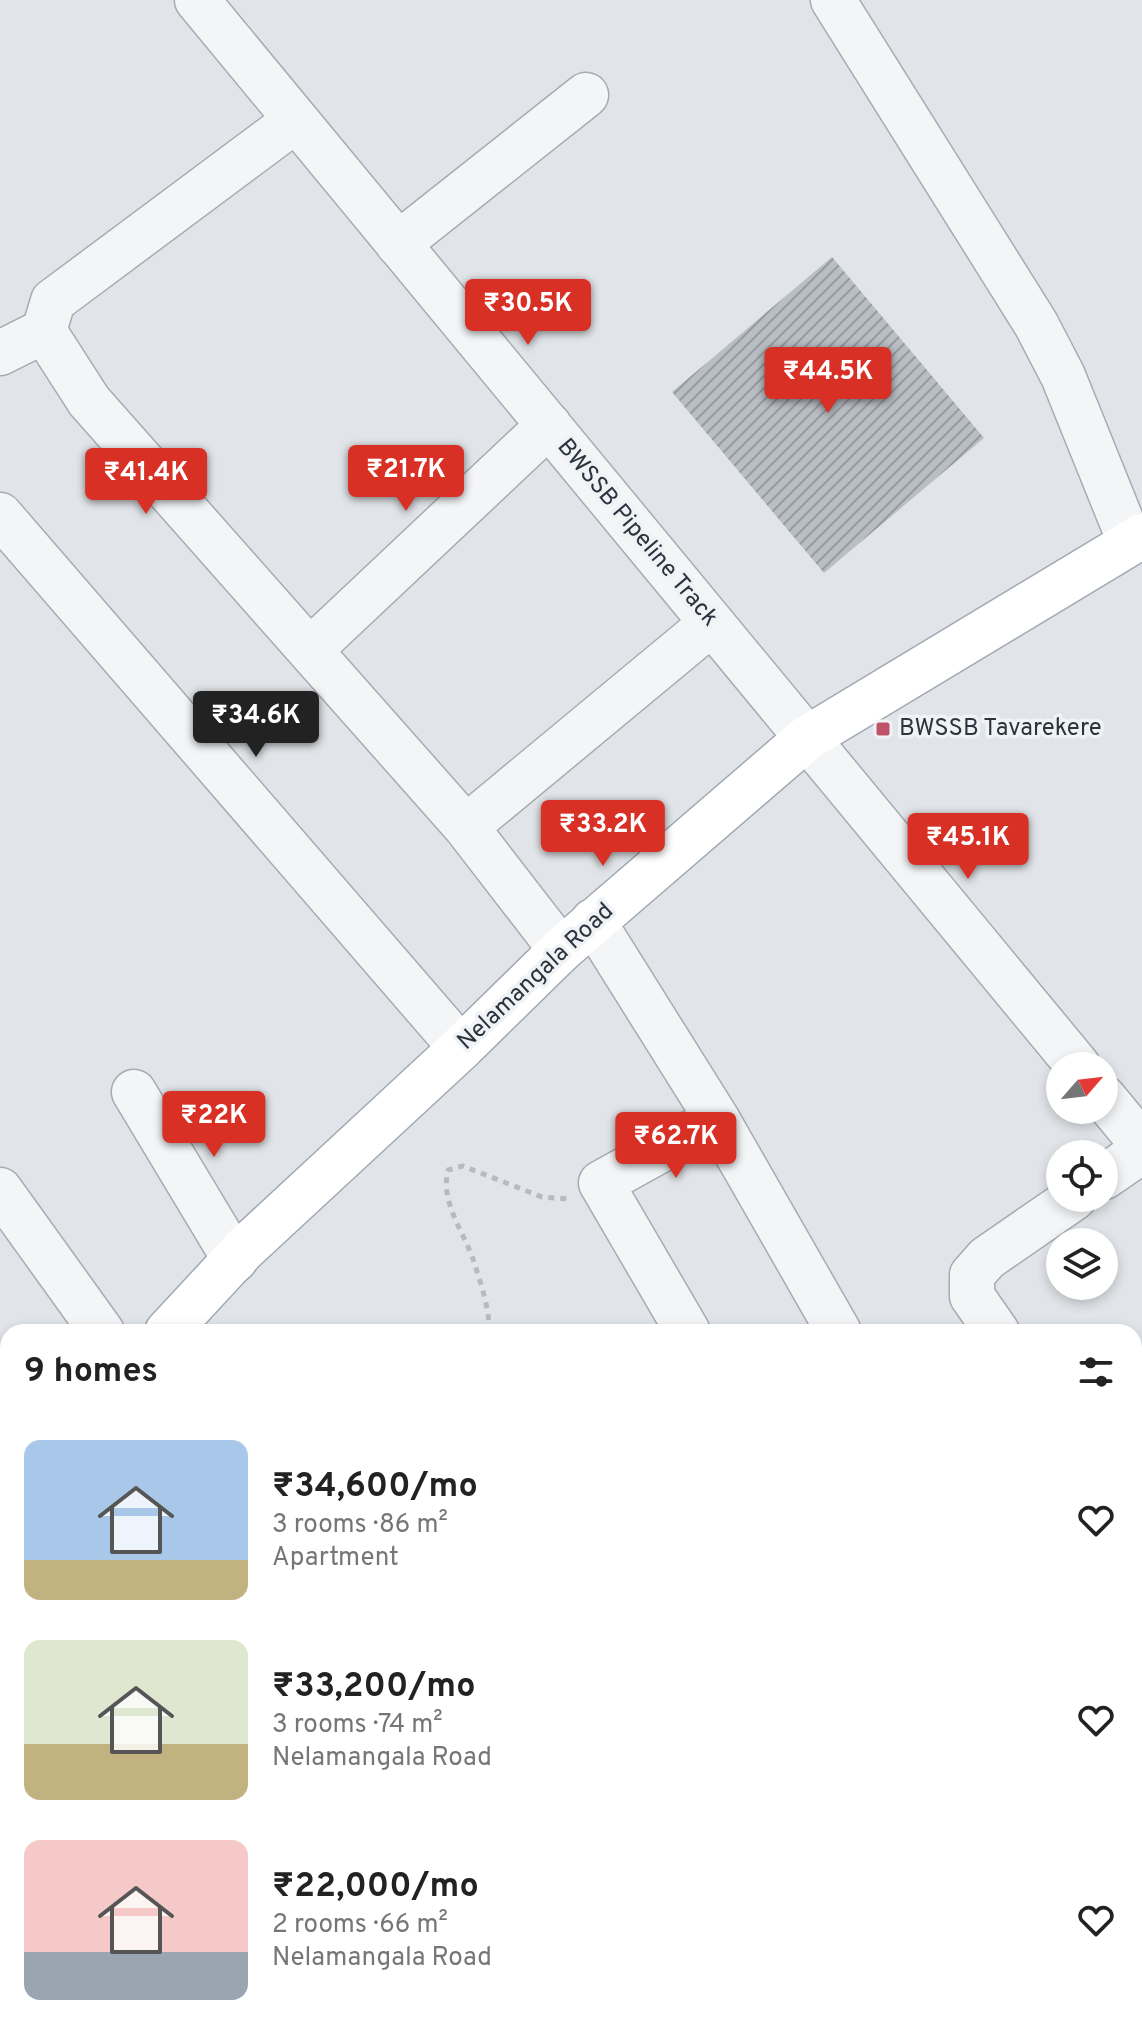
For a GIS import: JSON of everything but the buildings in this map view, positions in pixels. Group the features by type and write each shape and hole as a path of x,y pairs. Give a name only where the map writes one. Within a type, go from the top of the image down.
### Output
{"main road":[{"name":"Nelamangala Road","path":"175,1324 235,1260 561,950 807,738 1136,539"}],"street":[{"name":"BWSSB Pipeline Track","path":"197,0 1066,1052"},
{"path":"833,0 1036,324 1063,376 1136,539"},
{"path":"398,244 586,95"},
{"path":"0,353 44,331 53,301 296,120"},
{"path":"44,331 89,401 466,827 561,950"},
{"path":"310,650 549,425"},
{"path":"0,515 461,1048"},
{"path":"466,827 712,623"},
{"path":"593,921 717,1119 834,1324"},
{"path":"134,1092 235,1260"},
{"path":"1118,1115 1142,1144"},
{"path":"683,1324 601,1183 717,1119"},
{"path":"1118,1167 1142,1151"},
{"path":"0,1190 96,1324"},
{"path":"991,1324 972,1296 972,1275 987,1258 1054,1212"}],"path":[{"path":"488,1324 484,1297 472,1258 451,1211 445,1180 448,1170 463,1166 523,1189"}],"place":[{"name":"BWSSB Tavarekere","path":"883,729"}]}
